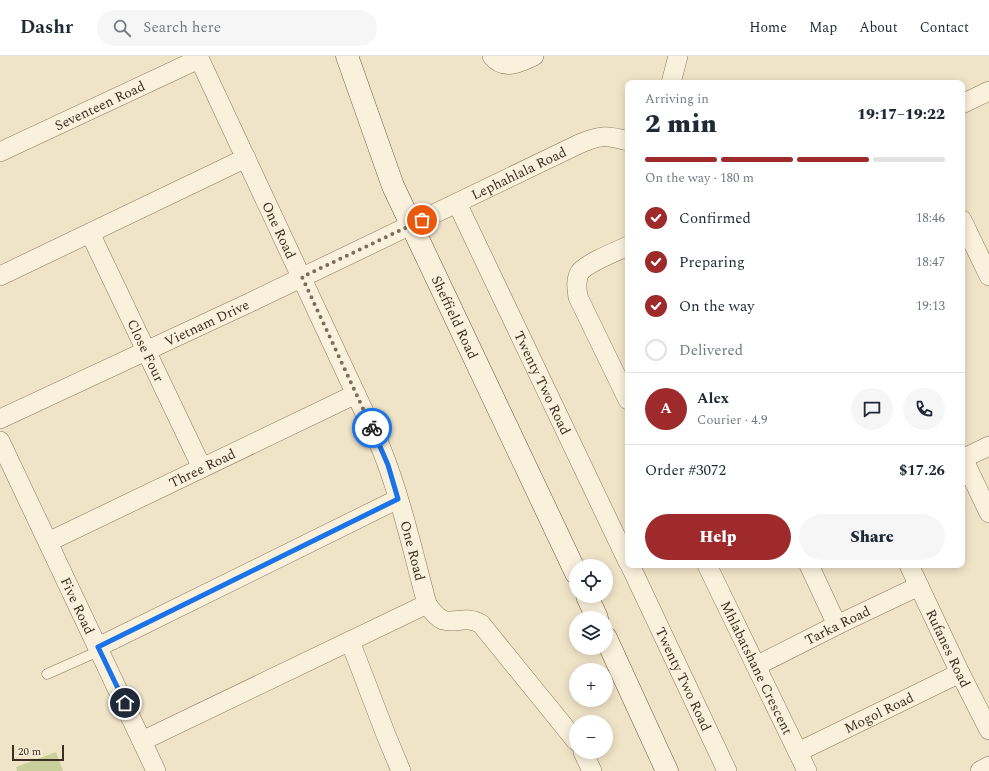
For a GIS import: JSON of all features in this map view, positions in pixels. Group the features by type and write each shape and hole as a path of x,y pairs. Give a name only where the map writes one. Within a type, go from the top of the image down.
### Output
{"street":[{"name":"Sheffield Road","path":"347,56 393,186 569,559"},
{"path":"492,56 497,62 505,64 523,61 534,56"},
{"path":"672,80 678,56"},
{"name":"Seventeen Road","path":"0,152 198,57"},
{"name":"One Road","path":"198,57 302,277 388,465 427,604"},
{"path":"965,103 989,91"},
{"name":"Lephahlala Road","path":"412,225 592,139 611,137 625,140"},
{"path":"0,276 246,158"},
{"name":"Twenty Two Road","path":"457,203 625,556"},
{"name":"Vietnam Drive","path":"0,419 412,225"},
{"path":"965,226 989,276"},
{"name":"Close Four","path":"90,233 202,468"},
{"path":"625,247 587,266 581,272 576,287 578,297 625,394"},
{"name":"Three Road","path":"48,542 356,394"},
{"name":"Five Road","path":"0,440 156,771"},
{"path":"965,457 989,446"},
{"path":"965,464 989,513"},
{"path":"98,649 398,499"},
{"name":"Twenty Two Road","path":"631,568 727,771"},
{"name":"Mhlabatshane Crescent","path":"708,568 807,771"},
{"path":"810,568 837,625"},
{"name":"Rufanes Road","path":"910,568 960,673 989,730"},
{"name":"Tarka Road","path":"756,666 919,586"},
{"path":"142,741 427,604 436,615 444,620 471,620 481,624 569,732"},
{"path":"350,640 401,771"},
{"path":"613,653 667,771"},
{"name":"Mogol Road","path":"798,752 960,673"},
{"path":"586,759 592,771"},
{"path":"980,771 989,766"}],"lane":[{"path":"48,674 98,649"}],"green space":[{"path":"56,752 63,771 17,771 16,767"}],"way so far":[{"path":"372,428 302,277 422,220"}],"route":[{"path":"125,703 98,647 398,499 388,465 372,428"}]}
